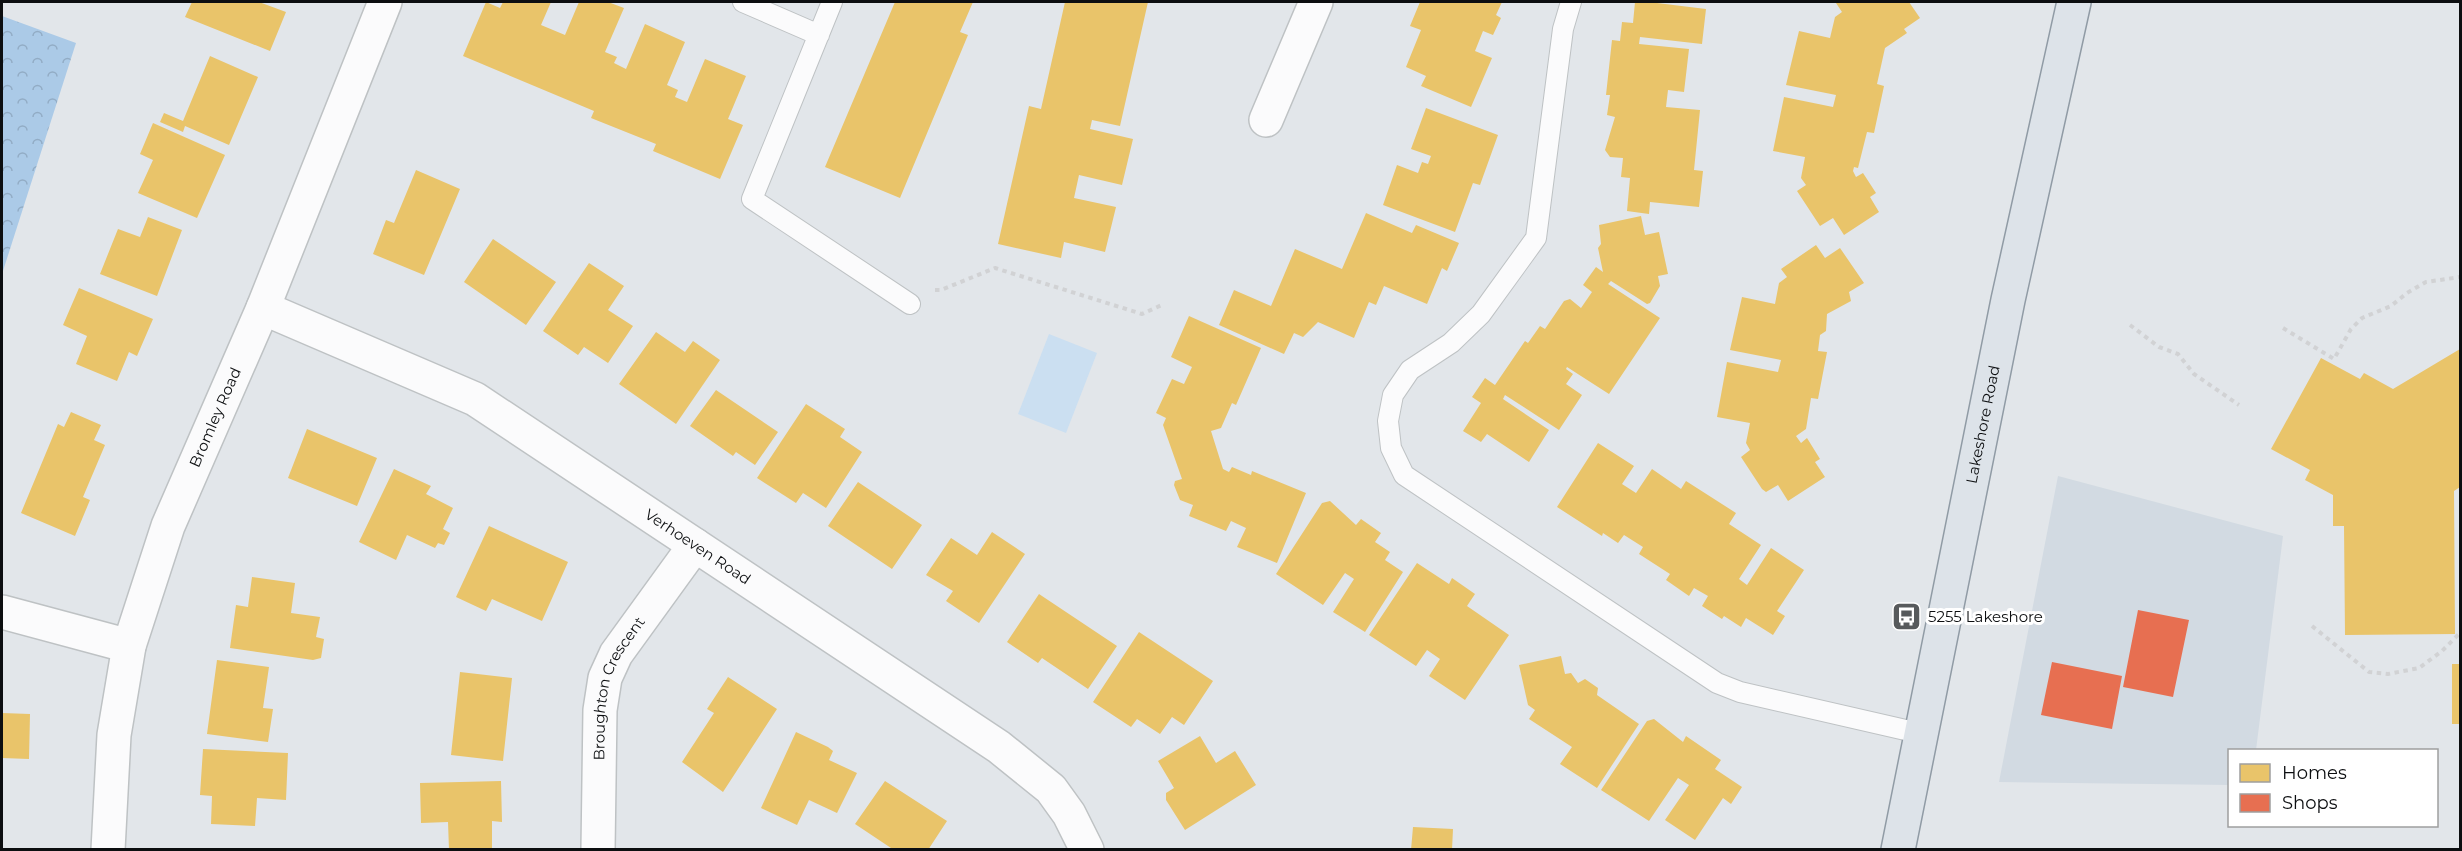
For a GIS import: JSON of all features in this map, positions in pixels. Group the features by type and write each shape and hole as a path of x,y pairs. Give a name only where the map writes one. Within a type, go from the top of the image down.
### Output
{"main road":[{"name":"Lakeshore Road","path":"1898,849 1923,734 2008,300 2074,2"}],"street":[{"name":"Bromley Road","path":"108,849 114,735 129,646 168,526 263,308 385,2"},
{"path":"1266,120 1316,2"},
{"name":"Verhoeven Road","path":"263,308 475,399 999,747 1051,789 1069,814 1087,849"},
{"name":"Broughton Crescent","path":"598,849 600,710 605,678 616,654 695,545"},
{"path":"2,612 129,646"}],"lane":[{"path":"743,2 819,35"},
{"path":"832,2 752,199 910,304"},
{"path":"1571,2 1563,29 1536,238 1480,314 1451,343 1410,370 1393,395 1388,421 1391,448 1404,475 1717,683 1740,692 1923,734"}],"path":[{"path":"910,304 931,289 942,291 994,268 1142,314 1164,304"},
{"path":"2283,328 2334,359 2351,329 2362,318 2391,306 2426,282 2460,276"},
{"path":"2130,325 2159,347 2178,354 2194,374 2239,405"},
{"path":"2312,626 2369,672 2388,674 2419,669 2460,633"}],"shaded area":[{"path":"1049,334 1097,353 1066,433 1018,414"},
{"path":"2058,476 2283,536 2256,749 2228,749 2228,785 1999,782"}],"green space":[{"path":"2,16 76,43 2,274"}],"building: Homes":[{"path":"192,2 259,2 286,12 270,51 185,17"},
{"path":"486,2 500,8 503,2 551,2 541,25 565,35 579,2 608,2 624,8 605,52 617,57 614,63 626,69 645,24 685,42 667,85 678,90 675,97 687,102 705,59 746,76 728,119 743,125 720,179 653,151 656,144 591,118 594,111 463,56"},
{"path":"895,2 973,2 960,32 968,35 900,198 825,167"},
{"path":"1065,2 1148,2 1120,126 1092,120 1090,129 1133,139 1122,185 1079,175 1074,198 1116,207 1105,252 1064,242 1061,258 998,244 1029,106 1041,109"},
{"path":"1420,2 1502,2 1496,15 1501,18 1493,35 1483,31 1475,51 1492,58 1471,107 1421,86 1426,76 1406,67 1421,30 1410,26"},
{"path":"1635,2 1657,2 1706,9 1702,44 1640,37 1639,44 1689,49 1684,92 1668,90 1666,107 1700,110 1694,170 1703,171 1699,207 1650,202 1649,214 1627,211 1630,178 1621,177 1623,158 1610,157 1605,150 1615,117 1607,115 1610,95 1606,95 1612,40 1620,41 1622,22 1633,23"},
{"path":"1909,2 1920,18 1904,29 1907,33 1885,48 1877,84 1884,86 1874,133 1867,132 1858,168 1854,167 1853,171 1856,177 1863,173 1876,193 1870,197 1879,212 1844,235 1833,218 1820,226 1797,191 1806,185 1801,178 1805,157 1773,151 1784,97 1833,107 1836,95 1786,85 1799,31 1830,38 1835,17 1842,12 1836,3"},
{"path":"210,56 258,77 229,145 185,126 183,132 160,122 164,113 183,121"},
{"path":"1426,108 1498,135 1480,185 1473,183 1455,232 1383,205 1397,165 1418,173 1422,162 1428,164 1431,156 1411,149"},
{"path":"153,123 225,155 197,218 138,193 153,160 140,154"},
{"path":"416,170 460,189 424,275 373,254 386,220 394,223"},
{"path":"1366,213 1412,233 1416,225 1459,243 1447,271 1442,268 1427,304 1384,286 1376,305 1369,302 1354,338 1318,322 1303,337 1294,333 1284,354 1219,325 1234,290 1271,306 1295,249 1342,269"},
{"path":"1641,216 1645,235 1659,232 1668,274 1658,276 1660,286 1650,303 1647,304 1611,281 1608,284 1660,318 1609,394 1567,367 1566,369 1573,374 1566,384 1582,395 1559,430 1505,395 1503,399 1549,430 1529,462 1487,434 1481,442 1463,431 1481,403 1472,397 1485,378 1495,385 1525,341 1528,343 1540,326 1545,329 1564,301 1570,299 1581,308 1592,292 1583,285 1596,267 1603,272 1598,248 1601,244 1599,225"},
{"path":"148,217 182,230 157,296 100,274 118,229 140,237"},
{"path":"493,239 556,282 526,325 464,282"},
{"path":"1816,245 1825,258 1840,248 1864,283 1849,292 1851,301 1827,314 1826,331 1820,335 1818,351 1827,352 1818,399 1811,398 1806,429 1796,436 1801,443 1807,438 1820,459 1815,462 1825,477 1788,501 1778,485 1766,492 1762,489 1741,457 1750,450 1746,443 1750,423 1717,417 1727,362 1778,372 1781,360 1730,350 1742,297 1775,304 1779,283 1787,277 1781,269"},
{"path":"589,263 624,286 608,310 633,326 608,363 584,347 578,355 543,331"},
{"path":"79,288 153,319 137,356 129,352 117,381 76,364 87,336 63,325"},
{"path":"1189,316 1261,348 1236,405 1232,403 1221,428 1211,431 1223,469 1229,472 1232,467 1251,475 1252,471 1306,493 1277,563 1237,547 1246,528 1231,521 1226,531 1189,516 1193,505 1180,500 1174,485 1175,481 1182,479 1163,425 1166,418 1156,413 1172,379 1184,384 1192,367 1171,357"},
{"path":"656,332 685,352 693,341 720,360 676,424 619,384"},
{"path":"2460,349 2460,487 2454,491 2455,634 2345,635 2344,526 2333,526 2333,495 2305,480 2310,470 2271,449 2321,358 2360,379 2364,373 2393,389"},
{"path":"716,390 778,432 755,465 736,452 733,456 690,426"},
{"path":"806,404 845,429 840,437 862,452 826,508 803,493 796,503 757,478"},
{"path":"71,412 101,425 94,440 105,445 83,497 90,500 75,536 21,513 58,424 64,427"},
{"path":"307,429 377,458 357,506 288,478"},
{"path":"1598,443 1634,466 1622,484 1636,493 1652,469 1681,489 1686,481 1736,513 1729,524 1761,545 1739,579 1747,585 1771,548 1804,570 1777,611 1785,616 1773,635 1746,618 1741,627 1724,616 1722,619 1702,606 1708,596 1694,588 1689,596 1666,580 1670,574 1639,554 1643,547 1624,535 1618,543 1603,533 1602,536 1557,507"},
{"path":"394,469 431,486 426,494 453,508 443,529 450,533 444,545 438,543 435,548 407,535 396,560 359,542"},
{"path":"858,482 922,525 892,569 828,526"},
{"path":"1330,501 1356,525 1361,519 1381,533 1375,542 1390,552 1385,560 1403,572 1365,632 1333,612 1354,579 1345,573 1323,605 1276,574 1322,503"},
{"path":"489,526 568,562 542,621 492,599 486,611 456,597"},
{"path":"992,532 1025,554 979,623 946,601 953,591 926,575 951,538 977,555"},
{"path":"1417,563 1449,584 1452,578 1475,594 1467,606 1509,635 1465,700 1429,676 1440,659 1427,650 1416,666 1369,635"},
{"path":"252,577 295,583 291,613 320,617 316,637 324,639 321,658 313,660 230,648 236,605 248,607"},
{"path":"1039,594 1117,646 1088,689 1042,658 1038,663 1007,642"},
{"path":"1139,632 1213,681 1184,725 1172,717 1160,734 1137,719 1131,727 1093,702"},
{"path":"1561,656 1565,674 1571,673 1578,683 1585,679 1598,688 1597,695 1639,724 1597,788 1560,764 1572,747 1529,719 1535,710 1528,705 1519,665"},
{"path":"217,660 269,667 263,708 273,709 268,742 207,734"},
{"path":"2452,664 2460,664 2460,724 2452,724"},
{"path":"460,672 512,678 503,761 451,755"},
{"path":"728,677 777,709 723,792 682,762 714,713 707,709"},
{"path":"2,713 30,714 29,759 2,758"},
{"path":"1654,719 1683,742 1686,736 1721,760 1715,769 1742,787 1731,804 1723,798 1695,840 1665,820 1689,785 1678,778 1649,821 1601,790 1647,721"},
{"path":"796,732 828,747 833,751 829,760 857,773 837,813 809,800 797,825 761,808"},
{"path":"1200,736 1216,763 1235,751 1256,785 1185,830 1166,800 1166,793 1174,788 1158,761"},
{"path":"203,749 288,753 286,800 257,798 255,826 211,824 212,796 200,795"},
{"path":"501,781 502,822 492,821 492,850 449,850 448,822 421,823 420,783"},
{"path":"885,781 947,821 928,850 894,850 855,824"},
{"path":"1413,827 1453,829 1452,850 1411,850"}],"building: Shops":[{"path":"2138,610 2189,620 2173,697 2123,687"},
{"path":"2052,662 2122,676 2112,729 2041,715"}],"place":[{"name":"5255 Lakeshore","path":"1907,617"}]}
